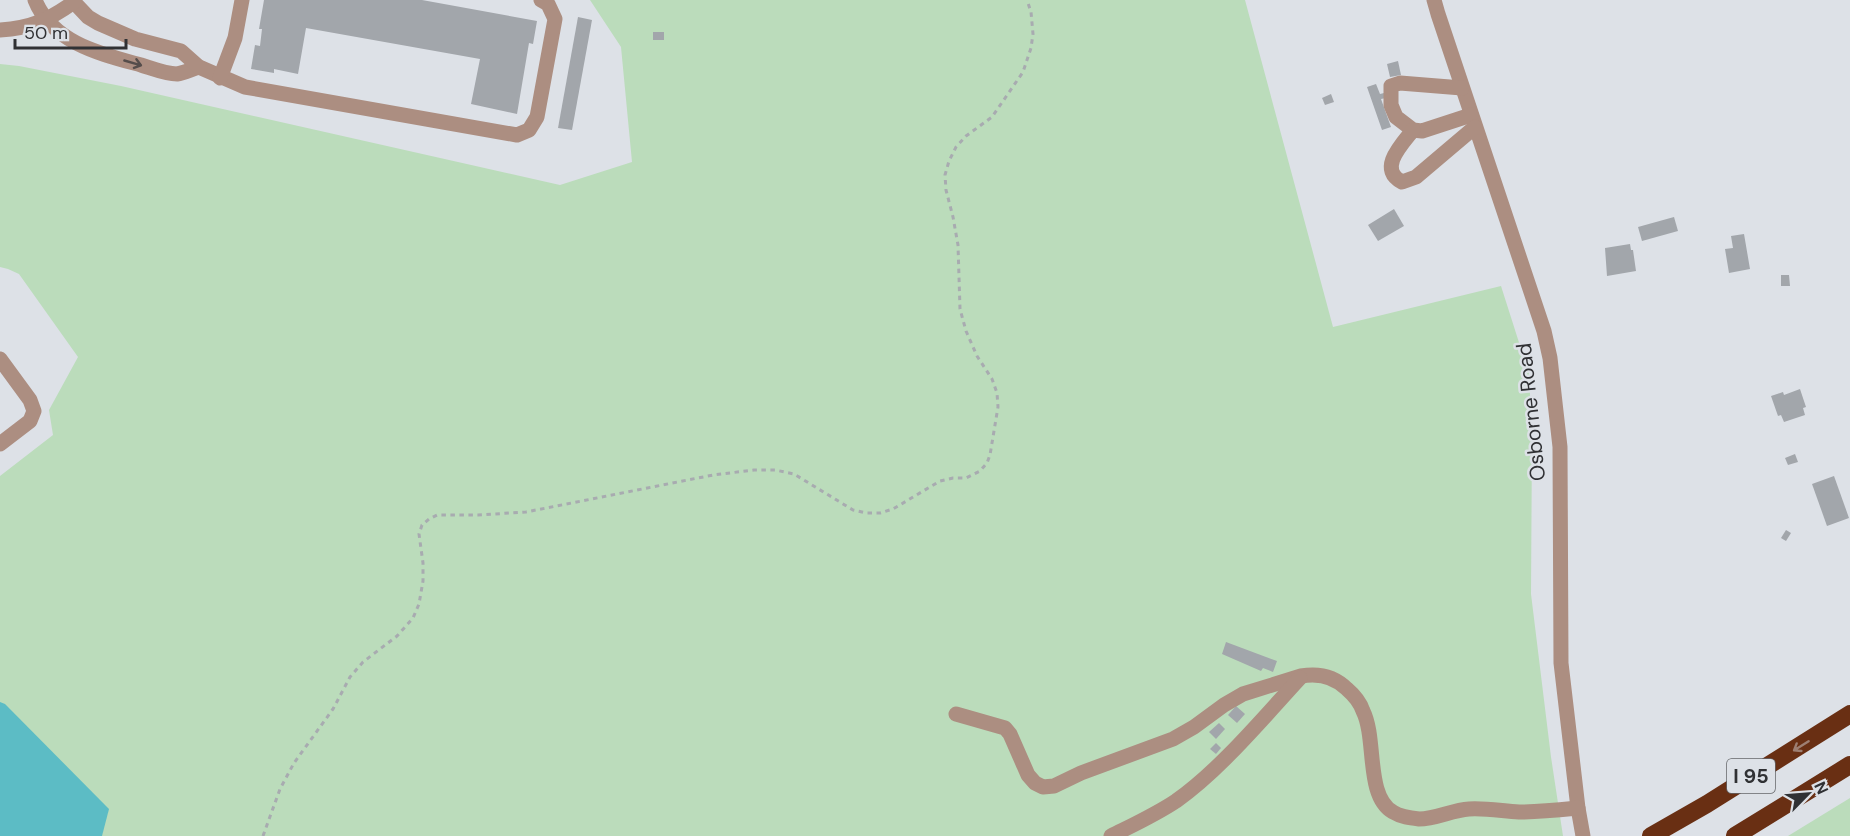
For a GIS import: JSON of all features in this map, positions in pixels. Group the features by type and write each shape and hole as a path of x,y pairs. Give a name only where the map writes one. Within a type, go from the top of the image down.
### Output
{"highway":[{"name":"I 95","path":"1651,836 1717,798 1850,714"},
{"name":"I 95","path":"1735,836 1850,765"}],"street":[{"path":"35,0 46,20 78,45 176,74 199,67"},
{"path":"220,78 235,38 242,0"},
{"path":"0,30 25,27 46,20 73,1 88,17 98,23 135,39 181,51 199,67 244,87 517,135 529,130 537,117 555,19 548,4 541,0"},
{"name":"Osborne Road","path":"1434,0 1544,331 1550,358 1560,447 1561,663 1583,836"},
{"path":"1462,88 1400,83 1391,86 1390,105 1396,117 1413,130 1473,121"},
{"path":"1413,130 1392,158 1391,170 1395,178 1402,182 1416,177 1473,121"},
{"path":"0,359 30,400 34,411 30,421 0,444"},
{"path":"956,714 1005,728 1010,734 1028,775 1035,783 1043,787 1054,786 1081,773 1173,739 1243,694 1310,674 1332,678 1344,685 1363,710 1368,722 1376,788 1380,799 1396,814 1424,819 1466,809 1547,812 1578,807"},
{"path":"1111,836 1155,814 1178,799 1217,765 1301,676"}],"path":[{"path":"263,836 280,789 294,763 333,709 350,677 363,663 397,636 413,618 419,604 423,581 419,534 422,525 429,519 437,515 526,512 713,475 754,470 774,470 794,474 853,510 880,513 893,509 940,481 966,478 980,471 990,455 998,407 997,393 977,356 966,331 960,309 958,246 945,175 956,147 966,136 992,117 1023,72 1033,34 1031,12 1027,0"}],"green space":[{"path":"590,0 1245,0 1333,327 1501,286 1529,374 1532,433 1531,594 1563,836 0,836 0,476 53,435 49,410 78,357 19,274 0,267 0,64 121,86 560,185 632,162 621,47"},
{"path":"1850,798 1850,836 1788,836"}],"water":[{"path":"0,702 5,704 109,809 102,836 0,836"}],"building":[{"path":"264,0 422,0 537,21 533,44 529,43 517,114 471,104 480,59 306,28 298,74 274,69 274,73 251,69 255,45 260,46 262,29 259,29"},
{"path":"578,17 592,20 572,130 558,128"},
{"path":"653,32 664,32 664,40 653,40"},
{"path":"1398,61 1401,75 1390,77 1387,64"},
{"path":"1376,84 1380,94 1384,93 1386,98 1381,99 1391,127 1382,130 1367,87"},
{"path":"1331,94 1334,102 1325,105 1322,98"},
{"path":"1394,209 1404,226 1378,241 1368,225"},
{"path":"1674,217 1678,231 1642,241 1638,227"},
{"path":"1744,234 1750,269 1729,273 1725,249 1733,248 1731,236"},
{"path":"1630,244 1636,271 1607,276 1605,248"},
{"path":"1781,275 1789,275 1790,286 1781,286"},
{"path":"1800,389 1806,407 1803,408 1805,415 1784,422 1781,415 1778,416 1771,396 1783,392 1784,395"},
{"path":"1795,454 1798,462 1788,465 1785,458"},
{"path":"1834,476 1849,518 1827,526 1812,484"},
{"path":"1786,530 1791,533 1786,541 1781,538"},
{"path":"1226,642 1277,661 1273,672 1263,668 1261,671 1222,654"},
{"path":"1236,706 1245,714 1237,723 1228,715"},
{"path":"1219,723 1225,729 1216,739 1209,732"},
{"path":"1216,743 1221,748 1216,754 1210,749"}]}
